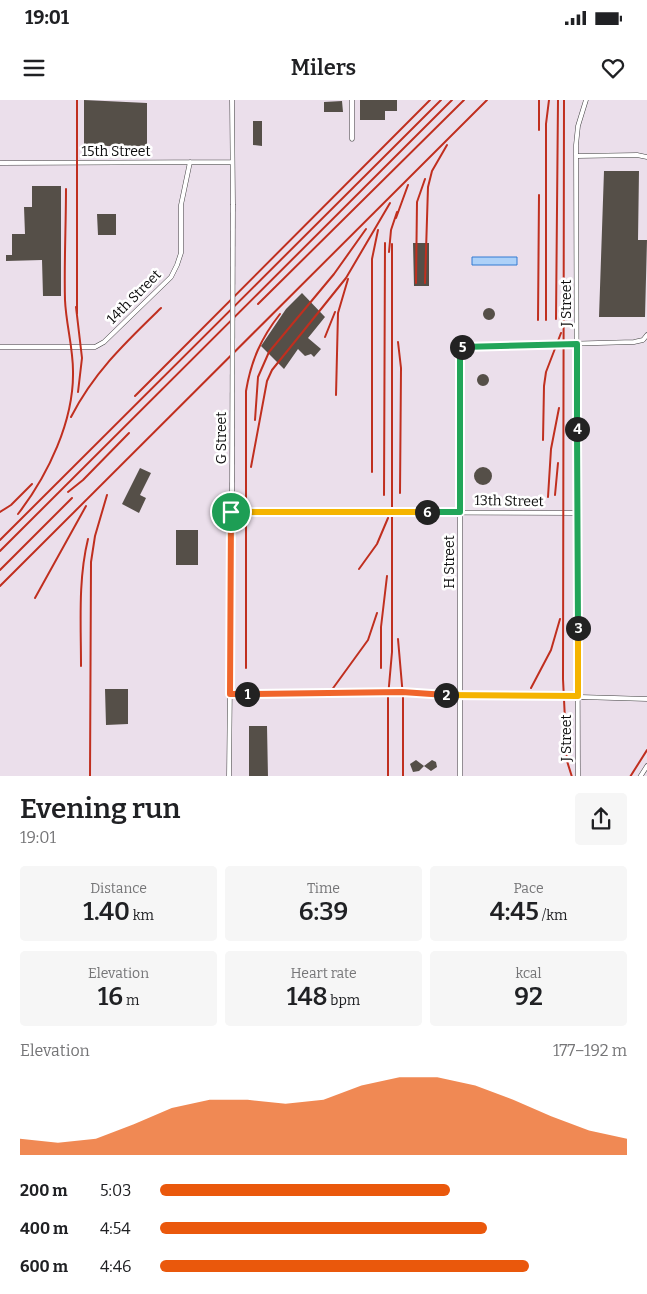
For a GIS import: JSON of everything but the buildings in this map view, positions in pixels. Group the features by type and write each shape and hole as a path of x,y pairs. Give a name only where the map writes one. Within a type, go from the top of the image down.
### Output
{"lane":[{"name":"G Street","path":"229,776 232,493 232,100"},
{"path":"352,100 352,139"},
{"name":"J Street","path":"578,776 577,156 578,126 586,100"},
{"path":"577,156 647,157"},
{"name":"14th Street","path":"0,347 95,346 104,342 171,277 181,253 181,205 190,162"},
{"name":"15th Street","path":"0,163 232,162"},
{"path":"577,344 634,342 643,340 647,335"},
{"name":"H Street","path":"460,776 460,347 577,344"},
{"name":"13th Street","path":"231,512 578,513"},
{"path":"230,694 402,692 460,696 578,696 647,699"},
{"path":"640,776 647,766"}],"shaded area":[{"path":"0,100 647,100 647,776 0,776"}],"water":[{"path":"472,257 517,257 517,265 472,265"}],"railway":[{"path":"77,100 77,314"},
{"path":"135,396 430,100"},
{"path":"0,540 441,100"},
{"path":"0,551 452,100"},
{"path":"258,304 464,100"},
{"path":"0,586 487,100"},
{"path":"539,100 539,130"},
{"path":"546,320 546,124 549,100"},
{"path":"556,319 558,100"},
{"path":"564,100 563,679 567,761 572,776"},
{"path":"425,283 428,187 432,171 447,145"},
{"path":"416,283 417,202 425,179"},
{"path":"396,218 408,185"},
{"path":"18,514 49,465 57,447 64,428 72,390 73,362 65,300 66,189"},
{"path":"538,320 539,195"},
{"path":"251,467 267,381 272,370 346,278 390,203"},
{"path":"389,252 391,230 397,212"},
{"path":"255,420 258,377 269,352 334,274 366,229"},
{"path":"372,472 372,259 378,230"},
{"path":"384,495 385,243"},
{"path":"388,776 388,697 392,652 392,244"},
{"path":"336,395 338,313 348,279"},
{"path":"76,307 82,358 78,392"},
{"path":"71,417 90,386 111,358 161,308"},
{"path":"325,337 335,312"},
{"path":"246,668 246,391 258,350 267,332 280,314"},
{"path":"543,440 546,372 561,333"},
{"path":"398,342 401,368 400,493"},
{"path":"548,497 551,449 559,408"},
{"path":"68,492 83,480 129,433"},
{"path":"555,495 558,463"},
{"path":"0,512 11,505 32,484"},
{"path":"90,776 91,562 95,536 107,495"},
{"path":"0,570 72,498"},
{"path":"35,598 86,506"},
{"path":"359,569 377,544 388,518"},
{"path":"81,666 81,586 88,539"},
{"path":"381,668 381,627 387,576"},
{"path":"331,691 368,640 377,613"},
{"path":"531,688 551,650 560,619"},
{"path":"398,639 403,697 403,776"},
{"path":"631,776 647,750"}],"route":[{"path":"577,344 578,696 460,696 402,692 389,694 230,694 231,512 460,512 460,347 577,344"}]}
